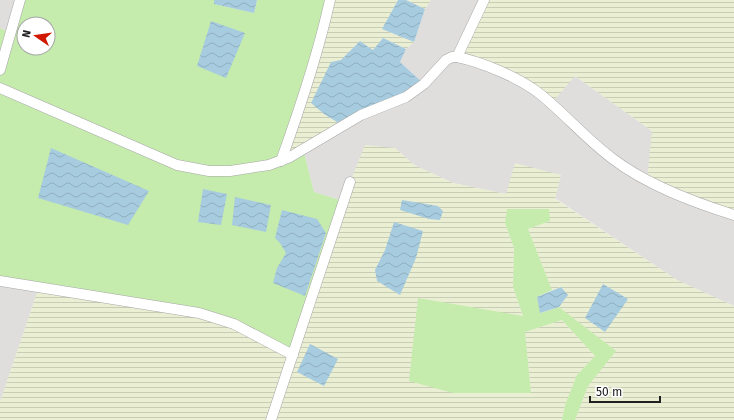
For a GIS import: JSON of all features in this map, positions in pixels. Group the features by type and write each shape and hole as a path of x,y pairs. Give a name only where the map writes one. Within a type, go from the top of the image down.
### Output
{"street":[{"path":"0,70 20,0"},
{"path":"281,162 301,107 320,44 330,0"},
{"path":"457,57 484,0"},
{"path":"0,88 177,165 209,171 230,171 253,169 281,162 361,115 406,97 424,84 446,60 452,57 457,57 514,78 527,85 551,104 582,134 614,160 647,180 688,198 734,215"},
{"path":"271,420 350,182"},
{"path":"0,281 199,313 234,324 293,355"}],"shaded area":[{"path":"0,0 20,0 11,33 0,28"},
{"path":"431,0 484,0 575,76 652,131 734,215 734,306 677,280 555,198 561,175 506,194 453,183 414,165 395,148 343,201 314,192 303,149 424,84 400,62 406,49 414,42 425,9"},
{"path":"0,281 39,287 0,402"}],"green space":[{"path":"20,0 214,0 214,4 254,13 257,0 330,0 281,161 303,149 314,192 343,201 293,355 234,324 0,281 0,28 10,33"},
{"path":"330,0 398,0 382,29 414,42 406,49 383,38 373,50 360,41 341,61 324,114 342,125 281,161"},
{"path":"406,0 431,0 425,9"},
{"path":"484,0 734,0 734,215 647,180 652,131 575,76 551,104 540,94 457,57"},
{"path":"365,145 395,148 414,165 453,183 506,194 515,163 561,175 555,199 677,280 734,306 734,420 575,420 588,386 615,351 559,307 568,295 561,287 552,290 528,229 550,221 505,223 514,248 513,287 523,317 418,298 531,393 525,332 562,320 595,356 577,375 565,405 562,420 0,420 0,402 39,287 199,313 293,355 350,182"},
{"path":"507,209 549,209 550,221 528,229 552,290 537,297 541,313 559,307 616,351 588,386 575,420 562,420 565,405 577,375 595,356 562,320 525,332 531,393 453,393 409,381 418,298 523,316 513,287 514,248 505,223"}],"water":[{"path":"214,0 257,0 254,13 214,4"},
{"path":"398,0 406,0 425,9 414,42 382,29"},
{"path":"211,21 245,33 226,78 197,66"},
{"path":"383,38 406,49 400,62 424,84 342,125 324,114 311,103 331,62 341,60 360,41 373,50"},
{"path":"51,148 149,191 128,225 38,198"},
{"path":"203,189 227,194 221,225 198,222"},
{"path":"235,197 271,205 266,232 232,225"},
{"path":"402,200 438,206 443,211 440,220 429,219 400,210"},
{"path":"282,210 317,219 326,233 305,296 273,283 277,268 286,253 275,238"},
{"path":"394,222 423,231 416,258 400,295 377,281 375,270 385,250"},
{"path":"603,284 628,299 605,332 585,318"},
{"path":"561,287 568,295 559,307 540,313 537,297"},
{"path":"310,344 338,359 324,386 297,372"}]}
